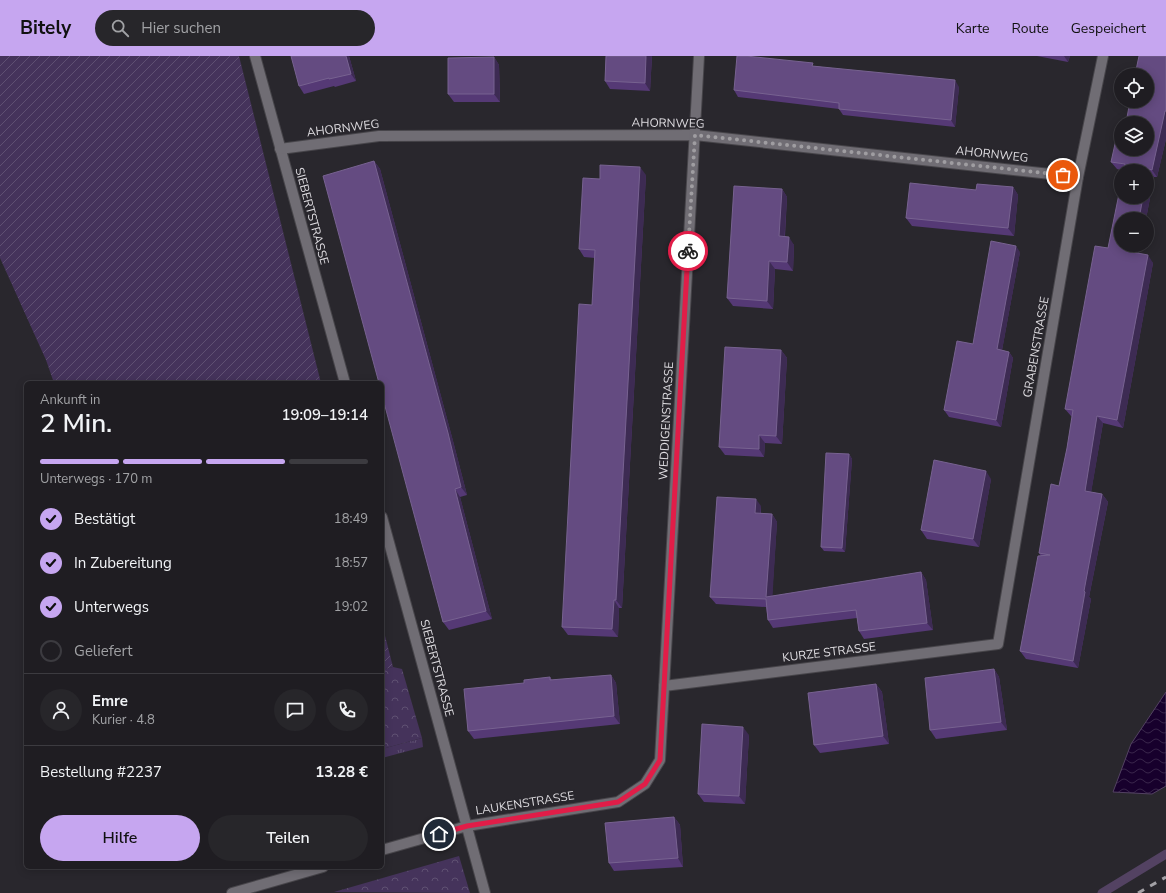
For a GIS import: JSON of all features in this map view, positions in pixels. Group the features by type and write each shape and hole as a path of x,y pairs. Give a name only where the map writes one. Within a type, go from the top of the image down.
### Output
{"street":[{"name":"SIEBERTSTRASSE","path":"255,56 344,381"},
{"name":"WEDDIGENSTRASSE","path":"645,784 660,760 699,56"},
{"name":"GRABENSTRASSE","path":"998,644 1078,177 1103,56"},
{"name":"AHORNWEG","path":"280,149 379,136 695,135 1078,177"},
{"name":"SIEBERTSTRASSE","path":"384,524 485,893"},
{"name":"KURZE STRASSE","path":"664,686 998,644"},
{"name":"LAUKENSTRASSE","path":"384,849 467,826 618,802 645,784"},
{"path":"232,893 316,869"}],"green space":[{"path":"0,56 239,56 320,381 53,381 46,360 0,258"},
{"path":"384,632 393,667 384,669"},
{"path":"393,667 402,669 422,738 384,748 384,669"},
{"path":"422,738 423,747 384,757 384,748"},
{"path":"459,856 470,893 334,892"}],"water":[{"path":"1166,692 1166,786 1152,794 1113,792 1131,744"}],"building":[{"path":"291,56 346,56 351,74 299,86"},
{"path":"606,56 646,56 645,83 605,81"},
{"path":"737,56 813,63 812,66 955,80 951,120 839,109 839,103 734,90"},
{"path":"1139,56 1166,56 1166,111 1153,164 1125,164 1111,162 1114,148 1114,156 1154,156 1154,116 1127,116 1129,108 1154,108 1154,68 1136,68"},
{"path":"494,57 494,94 448,94 448,58"},
{"path":"374,161 448,433 461,487 455,489 486,611 443,622 384,402 384,381 378,381 323,176"},
{"path":"600,165 640,167 616,600 614,600 612,629 562,627 579,304 592,305 595,250 579,249 583,178 600,179"},
{"path":"910,183 976,190 977,184 1013,187 1008,228 906,218"},
{"path":"734,186 782,189 779,236 789,237 787,262 769,261 767,301 727,298"},
{"path":"1117,204 1142,204 1140,212 1115,212"},
{"path":"1114,218 1114,252 1132,252 1148,255 1117,420 1097,416 1085,491 1102,494 1073,661 1020,651 1038,556 1050,555 1039,553 1051,484 1059,486 1067,448 1073,410 1065,409 1095,246 1108,248"},
{"path":"991,241 1016,246 997,349 1009,352 996,420 944,410 957,341 973,344"},
{"path":"725,347 781,350 776,436 759,435 759,449 719,447"},
{"path":"826,453 849,454 842,548 821,547"},
{"path":"934,460 986,471 973,539 921,530"},
{"path":"717,497 756,499 755,513 772,514 766,597 921,572 927,623 859,631 856,610 768,620 766,599 710,597"},
{"path":"994,669 1001,722 930,730 925,678"},
{"path":"611,675 614,716 468,731 464,689 524,683 524,680 550,677 550,680"},
{"path":"876,684 883,736 814,745 808,693"},
{"path":"702,724 743,727 739,796 698,794"},
{"path":"674,817 678,858 609,863 605,823"}],"waterway":[{"path":"1102,893 1166,854"}],"railway":[{"path":"1138,893 1166,877"}],"way so far":[{"path":"688,251 695,135 1063,175"}],"route":[{"path":"439,834 467,826 618,802 645,784 660,760 688,251"}]}
